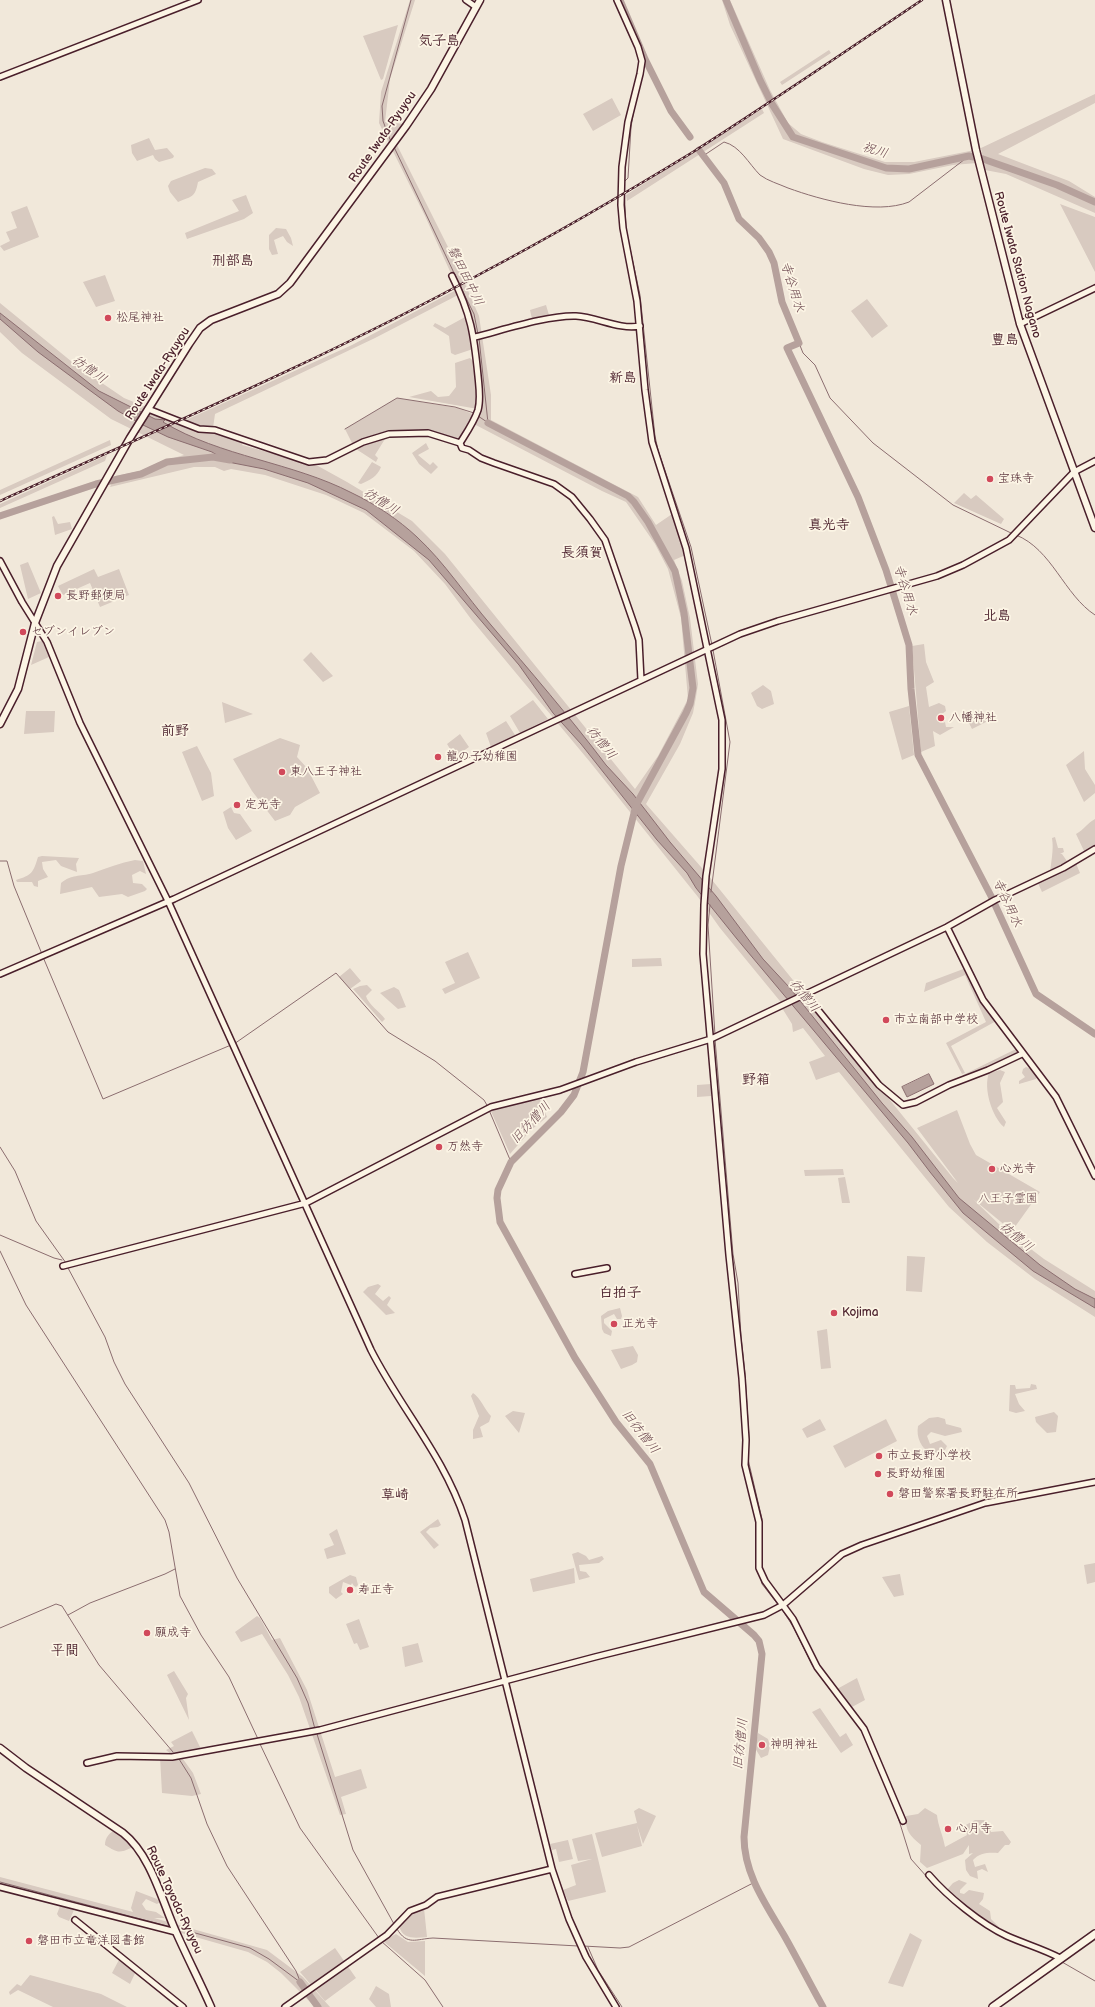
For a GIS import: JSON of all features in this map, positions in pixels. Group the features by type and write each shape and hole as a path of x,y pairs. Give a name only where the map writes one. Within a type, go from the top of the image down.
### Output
{"highway":[{"path":"993,2007 1095,1934"}],"main road":[{"name":"Route Iwata-Ryuyou","path":"0,724 18,689 35,623 57,566 137,427 200,328 223,314 278,294 290,283 406,126 431,89 480,0"},
{"name":"Route Iwata Station Nagano","path":"946,0 976,152 1020,324 1095,528"},
{"name":"Route Toyoda-Ryuyou","path":"0,1748 32,1772 123,1833 135,1843 148,1865 176,1932 211,2007"}],"street":[{"path":"0,77 198,0"},
{"path":"466,0 476,7"},
{"path":"617,0 638,48 642,61 626,129 622,167 621,204 623,228 635,286 652,444 686,548 706,650 722,720 723,741 721,780 706,876 703,954 729,1255 742,1378 746,1440 745,1465 759,1522 759,1568 765,1581 801,1633 817,1667 864,1729 903,1821"},
{"path":"452,276 469,314 475,337 479,403 472,424 460,443"},
{"path":"1020,324 1095,288"},
{"path":"475,337 566,316 590,318 628,327 640,326"},
{"path":"148,409 199,429 214,430 309,462 327,460 375,437 388,434 428,433 460,443 462,448 470,450 481,458 554,484 572,497 605,540 639,640 641,680"},
{"path":"0,974 168,902 574,711 755,628 942,574 990,551 1015,535 1074,472 1095,461"},
{"path":"0,560 47,642 80,723 168,902 377,1362 437,1457 452,1484 465,1520 552,1869 569,1919 586,1957 616,2007"},
{"path":"64,1266 306,1203 489,1108 560,1090 636,1062 711,1039 947,927 995,900 1063,868 1095,849"},
{"path":"947,927 983,1000 1022,1054 1056,1096 1095,1176"},
{"path":"804,995 879,1085 903,1105 916,1102 949,1085 988,1070 1022,1054"},
{"path":"575,1274 607,1268"},
{"path":"87,1762 117,1756 173,1756 320,1730 764,1615 783,1605 842,1554 862,1545 985,1502 1095,1482"},
{"path":"285,2007 387,1935 410,1911 416,1907 426,1905 436,1897 552,1869"},
{"path":"929,1875 944,1892 1002,1933 1044,1949 1060,1958"},
{"path":"0,1887 176,1932"},
{"path":"75,1920 183,2007"}],"green space":[{"name":"八王子霊園","path":"410,0 415,0 390,79 385,122 404,124 395,141 456,263 479,316 491,395 491,420 638,497 656,525 675,512 688,554 674,560 682,581 690,618 698,684 696,697 693,713 680,744 646,804 708,875 958,1183 917,1128 957,1110 970,1144 976,1155 1040,1192 1012,1231 973,1199 1002,1227 1044,1259 1095,1291 1095,1317 1035,1279 987,1242 949,1207 839,1072 816,1080 809,1062 825,1056 803,1028 793,1032 792,1024 782,1008 784,1006 720,928 698,897 590,762 471,619 445,584 414,551 364,513 326,495 265,475 231,469 224,471 215,467 194,467 110,487 115,476 140,471 160,462 184,455 111,419 22,353 0,332 0,303 77,366 124,398 185,423 243,441 242,445 318,466 412,521 445,554 635,789 658,756 688,699 681,618 668,569 655,544 626,502 472,423 460,443 431,432 378,433 353,445 345,429 397,398 458,408 475,415 478,409 409,397 431,391 438,397 449,396 456,387 455,363 470,358 475,363 475,337 453,278 425,216 379,123 381,92"},
{"path":"722,0 730,0 770,90 788,123 801,134 885,162 914,162 980,149 977,163 953,165 909,174 888,175 864,169 783,139 730,25"},
{"path":"398,25 383,79 381,80 363,36"},
{"path":"829,50 831,53 782,85 780,82"},
{"path":"1095,94 1095,103 998,154 1069,181 1095,197 1095,213 1006,174 985,170 981,148"},
{"path":"612,98 621,115 593,131 583,114"},
{"path":"762,109 764,113 627,201 626,195"},
{"path":"149,138 155,150 167,148 174,156 173,158 159,162 153,155 137,161 132,153 131,145"},
{"path":"205,168 212,169 216,174 198,182 196,191 192,196 178,202 170,192 168,186 171,181"},
{"path":"246,195 253,213 244,219 187,239 185,233 239,211 232,200"},
{"path":"1060,204 1095,217 1095,272"},
{"path":"27,206 39,237 4,251 0,246 10,241 6,232 17,228 11,212"},
{"path":"276,228 286,229 293,246 287,242 283,236 274,240 278,254 272,255 269,249 269,235"},
{"path":"105,275 115,301 96,307 83,282"},
{"path":"456,290 458,295 375,338 215,414 213,428 194,424 186,420 352,345"},
{"path":"867,299 888,326 872,338 851,311"},
{"path":"546,305 549,315 532,319 530,310"},
{"path":"467,316 473,349 455,355 451,353 449,336 433,326 435,323 445,328"},
{"path":"385,439 375,455 378,458 376,462 356,449 372,440"},
{"path":"110,440 111,445 0,495 0,490"},
{"path":"426,443 429,449 418,455 430,465 433,462 438,467 431,474 419,464 412,453"},
{"path":"107,455 105,461 0,508 0,504"},
{"path":"372,462 381,467 373,478 361,484 358,483"},
{"path":"964,493 971,499 976,495 1004,519 1001,524 954,503"},
{"path":"54,516 58,524 70,522 72,529 55,535 52,517"},
{"path":"28,562 41,593 28,599 20,565"},
{"path":"94,569 98,577 119,569 129,595 100,607 90,583 63,595 58,586"},
{"path":"42,641 49,657 31,665 37,642"},
{"path":"924,644 926,662 934,682 926,687 929,707 939,703 945,706 946,711 938,717 939,720 943,723 945,722 946,727 954,727 940,735 933,731 935,746 921,752 912,646"},
{"path":"311,652 333,676 323,682 303,660"},
{"path":"763,685 771,691 774,704 762,709 757,706 751,693"},
{"path":"533,700 548,719 520,733 510,716"},
{"path":"222,702 253,714 225,723"},
{"path":"909,706 914,755 902,760 889,712"},
{"path":"980,710 986,722 972,729 966,717"},
{"path":"26,711 55,711 54,732 24,734"},
{"path":"506,721 515,735 491,747 486,733"},
{"path":"460,734 469,747 455,757 447,744"},
{"path":"280,738 300,745 297,757 307,768 320,793 295,807 290,815 275,821 252,791 233,759"},
{"path":"197,746 211,773 214,796 202,801 182,752"},
{"path":"1084,751 1085,769 1095,785 1095,793 1084,802 1066,765"},
{"path":"231,807 234,813 240,814 252,831 236,840 228,828 223,812"},
{"path":"1095,819 1095,848 1085,853 1076,834"},
{"path":"1055,837 1058,848 1063,848 1064,852 1060,854 1062,854 1069,864 1075,861 1080,873 1042,892 1037,881 1050,874 1053,851 1052,838"},
{"path":"38,857 79,858 76,864 77,872 61,866 56,860 42,862 43,869 48,877 38,881 38,887 34,886 32,882 17,882 16,880 31,873 35,867"},
{"path":"135,860 143,861 146,874 140,871 132,875 133,883 142,884 147,889 145,891 128,897 122,894 99,897 92,887 60,894 61,883 69,878 93,873"},
{"path":"468,952 480,978 445,994 442,989 455,983 445,962"},
{"path":"661,958 662,966 632,967 632,959"},
{"path":"350,968 361,981 350,989 339,977"},
{"path":"966,968 983,1000 998,1020 951,1046 965,1073 962,1074 946,1043 986,1022 965,975 924,992 926,983"},
{"path":"367,985 372,990 366,996 367,999 385,1019 382,1022 353,989"},
{"path":"394,987 399,990 406,1007 398,1009 380,993"},
{"path":"1018,1048 1022,1054 964,1078 963,1075"},
{"path":"1026,1067 1031,1069 1037,1076 1036,1079 1019,1084 1019,1081 1025,1077 1022,1073 1023,1069"},
{"path":"1000,1070 1005,1072 1000,1083 1003,1102 997,1108 1006,1122 1004,1127 992,1109 987,1086 989,1073"},
{"path":"711,1084 711,1096 697,1097 697,1085"},
{"path":"539,1097 547,1117 531,1130 510,1154 490,1109"},
{"path":"843,1169 844,1175 805,1176 804,1170"},
{"path":"845,1177 850,1203 842,1203 838,1178"},
{"path":"907,1256 925,1257 922,1292 906,1291"},
{"path":"378,1284 381,1286 375,1294 383,1301 389,1296 391,1298 387,1305 395,1313 386,1315 363,1292 368,1287"},
{"path":"620,1308 622,1316 621,1319 617,1319 614,1314 604,1319 604,1323 612,1331 611,1336 604,1333 602,1329 601,1316 608,1311"},
{"path":"827,1329 831,1368 821,1369 817,1331"},
{"path":"633,1346 638,1355 637,1362 621,1369 611,1350"},
{"path":"1031,1384 1036,1385 1037,1389 1015,1394 1019,1404 1025,1411 1016,1413 1009,1411 1010,1385 1015,1385 1016,1389 1030,1388"},
{"path":"473,1393 478,1397 491,1416 489,1422 480,1427 483,1437 473,1439 473,1430 479,1416 471,1396"},
{"path":"513,1411 525,1413 519,1433 505,1416"},
{"path":"1054,1412 1058,1416 1056,1432 1047,1433 1036,1422 1035,1417"},
{"path":"938,1417 945,1419 946,1424 961,1428 962,1432 945,1436 931,1432 927,1436 930,1444 941,1440 947,1446 945,1450 931,1455 924,1449 920,1442 918,1426 929,1418"},
{"path":"820,1419 826,1430 807,1438 802,1429"},
{"path":"886,1419 897,1441 845,1468 833,1446"},
{"path":"438,1519 441,1525 430,1528 426,1532 439,1545 434,1549 420,1532"},
{"path":"337,1529 346,1554 327,1559 324,1549 334,1545 329,1534"},
{"path":"578,1552 586,1556 589,1560 602,1556 604,1559 599,1563 579,1565 580,1571 586,1572 590,1577 579,1580 572,1554"},
{"path":"1095,1563 1095,1582 1087,1584 1084,1565"},
{"path":"574,1568 575,1583 533,1592 530,1579"},
{"path":"900,1574 904,1595 894,1597 882,1577"},
{"path":"350,1575 356,1577 358,1585 356,1587 352,1583 351,1585 343,1582 341,1592 343,1594 336,1599 329,1593 329,1587"},
{"path":"257,1616 260,1618 272,1640 280,1638 307,1690 335,1777 361,1769 367,1788 341,1797 346,1814 340,1815 299,1697 288,1675 262,1634 241,1642 235,1632"},
{"path":"359,1619 369,1647 360,1650 357,1643 354,1644 346,1624"},
{"path":"418,1643 423,1662 405,1667 402,1647"},
{"path":"174,1671 188,1694 186,1698 189,1720 167,1675"},
{"path":"857,1678 865,1700 852,1707 837,1689"},
{"path":"820,1708 840,1737 846,1733 853,1745 841,1753 812,1712"},
{"path":"192,1731 202,1751 181,1754 178,1752 193,1773 201,1794 192,1796 162,1793 160,1757 173,1756 166,1750 174,1746 171,1742"},
{"path":"758,1733 768,1739 770,1746 768,1755 761,1758 755,1748"},
{"path":"639,1808 656,1816 643,1844 637,1825 642,1846 602,1857 595,1833 637,1823 634,1811"},
{"path":"925,1808 937,1815 945,1847 967,1835 964,1826 975,1820 986,1820 991,1832 1003,1831 1011,1842 1009,1845 1005,1845 998,1853 984,1854 973,1860 975,1867 985,1864 988,1872 982,1869 977,1871 978,1879 970,1876 966,1870 965,1860 973,1853 969,1854 969,1845 963,1854 927,1868 920,1862 921,1845 909,1833 906,1826 906,1816 918,1814"},
{"path":"117,1829 131,1844 131,1848 120,1852 105,1845 108,1835"},
{"path":"592,1834 606,1892 568,1901 563,1890 576,1885 571,1865 592,1859 578,1861 572,1839"},
{"path":"568,1840 573,1859 559,1862 556,1849 552,1850 550,1844"},
{"path":"0,1877 133,1912 131,1908 136,1891 157,1899 160,1902 157,1904 146,1899 142,1904 146,1910 156,1912 165,1918 154,1918 267,1950 303,1977 330,2007 315,2007 281,1973 267,1962 248,1952 164,1928 0,1887"},
{"path":"959,1880 967,1883 960,1890 960,1893 964,1894 969,1890 984,1893 983,1899 979,1904 990,1911 991,1919 999,1927 981,1919 946,1891 953,1883"},
{"path":"60,1906 74,1910 69,1921 59,1917 57,1914"},
{"path":"424,1908 427,1937 410,1937 403,1934 399,1926 413,1912"},
{"path":"910,1933 922,1940 903,1987 888,1983"},
{"path":"396,1934 408,1942 425,1941 425,1976 383,1941"},
{"path":"335,1948 356,1978 325,2001 300,1972"},
{"path":"121,1956 137,1969 130,1984 112,1973"},
{"path":"30,1975 101,1994 127,2007 53,2007 18,1990 10,1995 9,1992 17,1984 21,1986"},
{"path":"376,1986 389,1994 391,2007 376,2007 369,1999"}],"shaded area":[{"path":"0,313 99,391 155,419 165,420 163,422 185,434 209,444 329,482 369,502 402,524 417,537 446,569 606,765 633,794 670,842 716,896 763,959 789,987 882,1103 912,1137 959,1198 1040,1265 1075,1289 1095,1299 1095,1308 1033,1271 963,1213 908,1143 737,939 696,888 687,873 657,840 581,744 553,713 519,665 429,560 366,510 308,483 264,469 228,462 212,452 168,437 118,411 38,352 0,319"},
{"path":"929,1074 934,1084 907,1097 902,1087"}],"waterway":[{"name":"磐田田中川","path":"391,142 383,121 382,106 411,0"},
{"name":"寺谷用水","path":"620,0 645,59 671,111 690,137"},
{"name":"祝川","path":"726,0 760,80 772,104 793,137 886,168 909,169 969,156 983,159 1057,185 1095,202"},
{"path":"637,95 645,59"},
{"path":"636,98 631,127 628,178 624,182 626,230 640,295 655,436 658,450 691,547 712,645"},
{"path":"703,156 724,142 740,151 760,175 766,179 801,193 832,201 881,207 896,206 909,202 969,156"},
{"name":"磐田田中川","path":"394,147 474,314 478,334"},
{"name":"寺谷用水","path":"699,150 724,183 739,219 759,238 769,252 774,263 782,302 799,343 787,348 858,497 886,570 909,645 911,689 918,755 991,896 1036,994 1095,1034"},
{"name":"磐田田中川","path":"479,338 488,423"},
{"path":"799,343 803,353 815,365 830,398 873,443 953,505 1011,533"},
{"path":"345,429 397,398 455,407 474,413"},
{"path":"478,416 487,422"},
{"name":"旧彷僧川","path":"488,423 628,496 634,502 648,522 675,571 684,613 693,688 690,704 686,713 636,805 621,866 583,1072 574,1095 561,1112 511,1162 498,1190 497,1198 500,1222 575,1358 616,1422 650,1464 704,1592 759,1641 762,1654 744,1837 745,1851 752,1877 758,1890 823,2007"},
{"path":"0,516 96,484 141,474 167,462 213,457 230,460"},
{"path":"1016,535 1028,542 1049,561 1075,596 1095,615"},
{"path":"711,892 730,742 713,650"},
{"path":"0,861 7,861 14,886 42,954"},
{"path":"710,905 708,925 715,1035"},
{"path":"43,957 103,1099 231,1045"},
{"path":"234,1044 336,973 388,1032 435,1061 484,1100 488,1107"},
{"path":"715,1039 733,1254 738,1283 749,1437 748,1459 762,1519 761,1552"},
{"path":"489,1110 511,1162"},
{"path":"0,1147 15,1171 36,1221 66,1263"},
{"path":"0,1235 62,1260"},
{"path":"0,1251 26,1305 165,1520 169,1532 180,1596 201,1635 229,1677 258,1739"},
{"path":"68,1268 105,1337 114,1362 125,1384 189,1483 237,1578 297,1678 308,1703 315,1729"},
{"path":"68,1615 90,1603 175,1569"},
{"path":"760,1575 762,1584 779,1606"},
{"path":"0,1628 56,1604 62,1606 99,1665 173,1752"},
{"path":"781,1608 794,1628 812,1665 848,1712"},
{"path":"859,1726 866,1739"},
{"path":"317,1734 353,1850 394,1924"},
{"path":"260,1744 300,1828 379,1938"},
{"path":"179,1759 191,1778 207,1824 227,1866 296,1971 300,1981"},
{"path":"897,1814 911,1859 927,1877"},
{"path":"0,1882 171,1927"},
{"path":"583,1946 629,1947 755,1882"},
{"path":"935,1885 945,1895"},
{"path":"177,1928 250,1948 269,1959 300,1982"},
{"path":"397,1929 404,1938 408,1940 433,1938 578,1946"},
{"path":"381,1941 425,1980 443,2007"},
{"path":"588,1947 598,1970 622,2007"},
{"path":"1062,1962 1095,1981"},
{"path":"300,1982 318,2007"}],"railway":[{"path":"0,501 304,363 364,334 509,259 589,214 693,152 922,0"}],"place":[{"name":"松尾神社","path":"108,318"},
{"name":"宝珠寺","path":"990,479"},
{"name":"長野郵便局","path":"58,596"},
{"name":"セブンイレブン","path":"23,632"},
{"name":"八幡神社","path":"941,718"},
{"name":"龍の子幼稚園","path":"438,757"},
{"name":"東八王子神社","path":"282,772"},
{"name":"定光寺","path":"237,805"},
{"name":"市立南部中学校","path":"886,1020"},
{"name":"万然寺","path":"439,1147"},
{"name":"心光寺","path":"992,1169"},
{"name":"Kojima","path":"834,1313"},
{"name":"正光寺","path":"614,1324"},
{"name":"市立長野小学校","path":"879,1456"},
{"name":"長野幼稚園","path":"878,1474"},
{"name":"磐田警察署長野駐在所","path":"890,1494"},
{"name":"寿正寺","path":"350,1590"},
{"name":"願成寺","path":"147,1633"},
{"name":"神明神社","path":"762,1745"},
{"name":"心月寺","path":"948,1829"},
{"name":"磐田市立竜洋図書館","path":"29,1941"}],"district":[{"name":"気子島","path":"439,41"},
{"name":"刑部島","path":"233,261"},
{"name":"豊島","path":"1005,340"},
{"name":"新島","path":"623,378"},
{"name":"真光寺","path":"829,525"},
{"name":"長須賀","path":"582,553"},
{"name":"北島","path":"997,616"},
{"name":"前野","path":"175,731"},
{"name":"野箱","path":"756,1080"},
{"name":"白拍子","path":"620,1293"},
{"name":"草崎","path":"395,1495"},
{"name":"平間","path":"65,1651"}],"water label":[{"name":"彷僧川","path":"89,370"},
{"name":"彷僧川","path":"381,502"},
{"name":"彷僧川","path":"601,743"},
{"name":"彷僧川","path":"804,996"},
{"name":"彷僧川","path":"1016,1237"}]}
